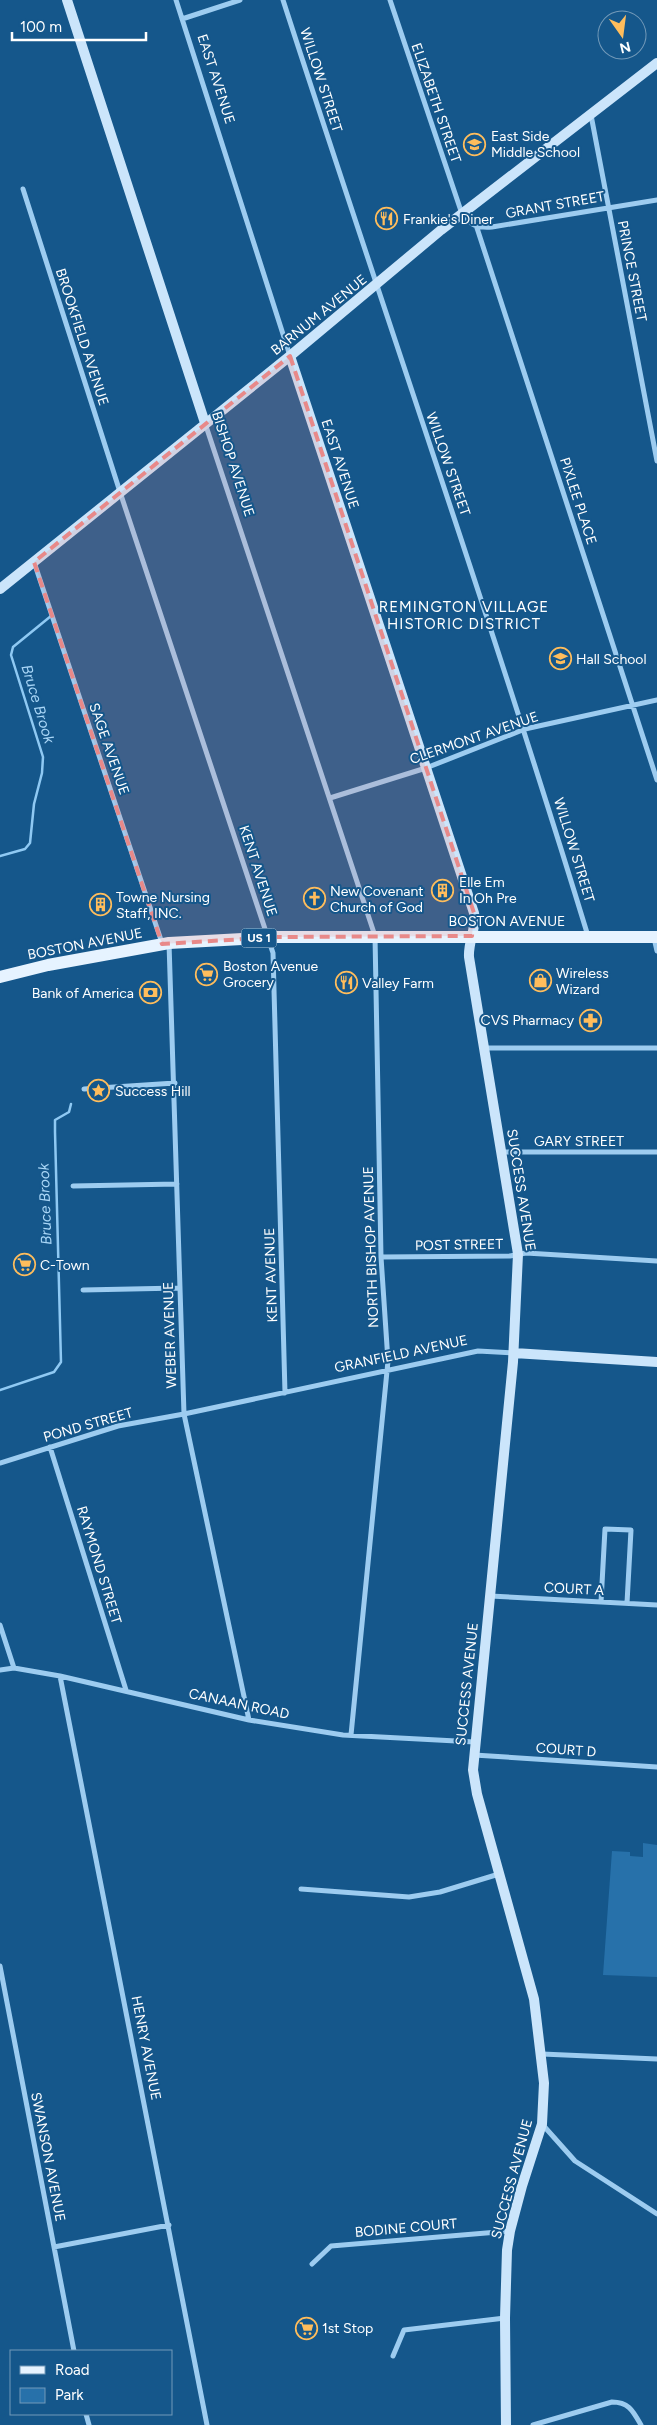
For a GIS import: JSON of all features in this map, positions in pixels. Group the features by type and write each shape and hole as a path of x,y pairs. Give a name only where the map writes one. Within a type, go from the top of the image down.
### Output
{"main road":[{"name":"BOSTON AVENUE","path":"0,977 166,943 268,937 655,937"}],"street":[{"name":"BISHOP AVENUE","path":"67,0 375,936"},
{"name":"EAST AVENUE","path":"176,0 290,356 474,912 476,924 472,936"},
{"path":"182,19 240,0"},
{"name":"WILLOW STREET","path":"283,0 376,286 525,729 589,937"},
{"name":"ELIZABETH STREET","path":"390,0 462,214"},
{"name":"BARNUM AVENUE","path":"0,589 290,356 462,214 657,63"},
{"name":"PRINCE STREET","path":"591,114 657,461"},
{"name":"BROOKFIELD AVENUE","path":"23,189 120,492"},
{"name":"GRANT STREET","path":"477,228 657,200"},
{"path":"462,214 468,222 477,228"},
{"name":"PIXLEE PLACE","path":"477,228 657,780"},
{"name":"KENT AVENUE","path":"120,492 273,956 285,1393"},
{"name":"SAGE AVENUE","path":"34,562 166,943"},
{"name":"CLERMONT AVENUE","path":"330,798 426,768 525,729 657,700"},
{"name":"NORTH BISHOP AVENUE","path":"351,1735 387,1371 382,1257 375,936"},
{"name":"SUCCESS AVENUE","path":"472,936 469,957 486,1048 518,1254 514,1353 473,1770 477,1794 534,1999 542,2054 544,2112 510,2231 505,2318 506,2425"},
{"path":"655,937 657,951"},
{"name":"WEBER AVENUE","path":"166,943 175,1084 179,1288 184,1414 249,1720"},
{"path":"486,1048 657,1048"},
{"path":"84,1089 175,1084"},
{"name":"GARY STREET","path":"501,1152 657,1152"},
{"path":"73,1186 177,1184"},
{"name":"POST STREET","path":"382,1257 518,1254 526,1252 657,1261"},
{"path":"83,1290 179,1288"},
{"name":"GRANFIELD AVENUE","path":"184,1414 478,1351 657,1362"},
{"name":"POND STREET","path":"0,1463 118,1426 184,1414"},
{"name":"RAYMOND STREET","path":"50,1446 126,1690"},
{"path":"601,1602 605,1528 631,1530 627,1603"},
{"name":"COURT A","path":"490,1596 657,1605"},
{"path":"0,1625 14,1668"},
{"name":"CANAAN ROAD","path":"0,1670 14,1668 60,1676 249,1720 351,1735 476,1742"},
{"name":"HENRY AVENUE","path":"60,1676 207,2425"},
{"name":"COURT D","path":"474,1755 657,1768"},
{"path":"301,1889 409,1897 440,1892 499,1874"},
{"name":"SWANSON AVENUE","path":"0,1966 74,2350"},
{"path":"542,2054 657,2059"},
{"path":"542,2124 575,2161 657,2214"},
{"path":"54,2247 169,2225"},
{"name":"BODINE COURT","path":"312,2264 332,2246 510,2231"},
{"path":"393,2356 404,2330 505,2318"},
{"path":"532,2425 612,2402 620,2402 630,2406 641,2425"}],"highlighted area":[{"path":"290,356 474,913 472,936 277,937 162,944 34,562"}],"green space":[{"path":"643,1843 657,1845 657,1977 603,1975 612,1851 630,1852 630,1856 643,1857"}],"waterway":[{"name":"Bruce Brook","path":"0,856 25,849 30,843 34,804 42,773 43,757 11,655 13,647 51,616"},
{"name":"Bruce Brook","path":"0,1390 54,1372 61,1362 55,1120 69,1112 71,1104"}],"place":[{"name":"East Side Middle School","path":"475,144"},
{"name":"Frankie's Diner","path":"387,219"},
{"name":"Hall School","path":"560,659"},
{"name":"Elle Em In Oh Pre","path":"443,890"},
{"name":"New Covenant Church of God","path":"314,899"},
{"name":"Towne Nursing Staff, INC.","path":"100,905"},
{"name":"Boston Avenue Grocery","path":"207,974"},
{"name":"Wireless Wizard","path":"540,981"},
{"name":"Valley Farm","path":"346,983"},
{"name":"Bank of America","path":"150,993"},
{"name":"CVS Pharmacy","path":"590,1020"},
{"name":"Success Hill","path":"99,1091"},
{"name":"C-Town","path":"24,1265"},
{"name":"1st Stop","path":"306,2328"}],"district":[{"name":"REMINGTON VILLAGE HISTORIC DISTRICT","path":"464,616"}]}
